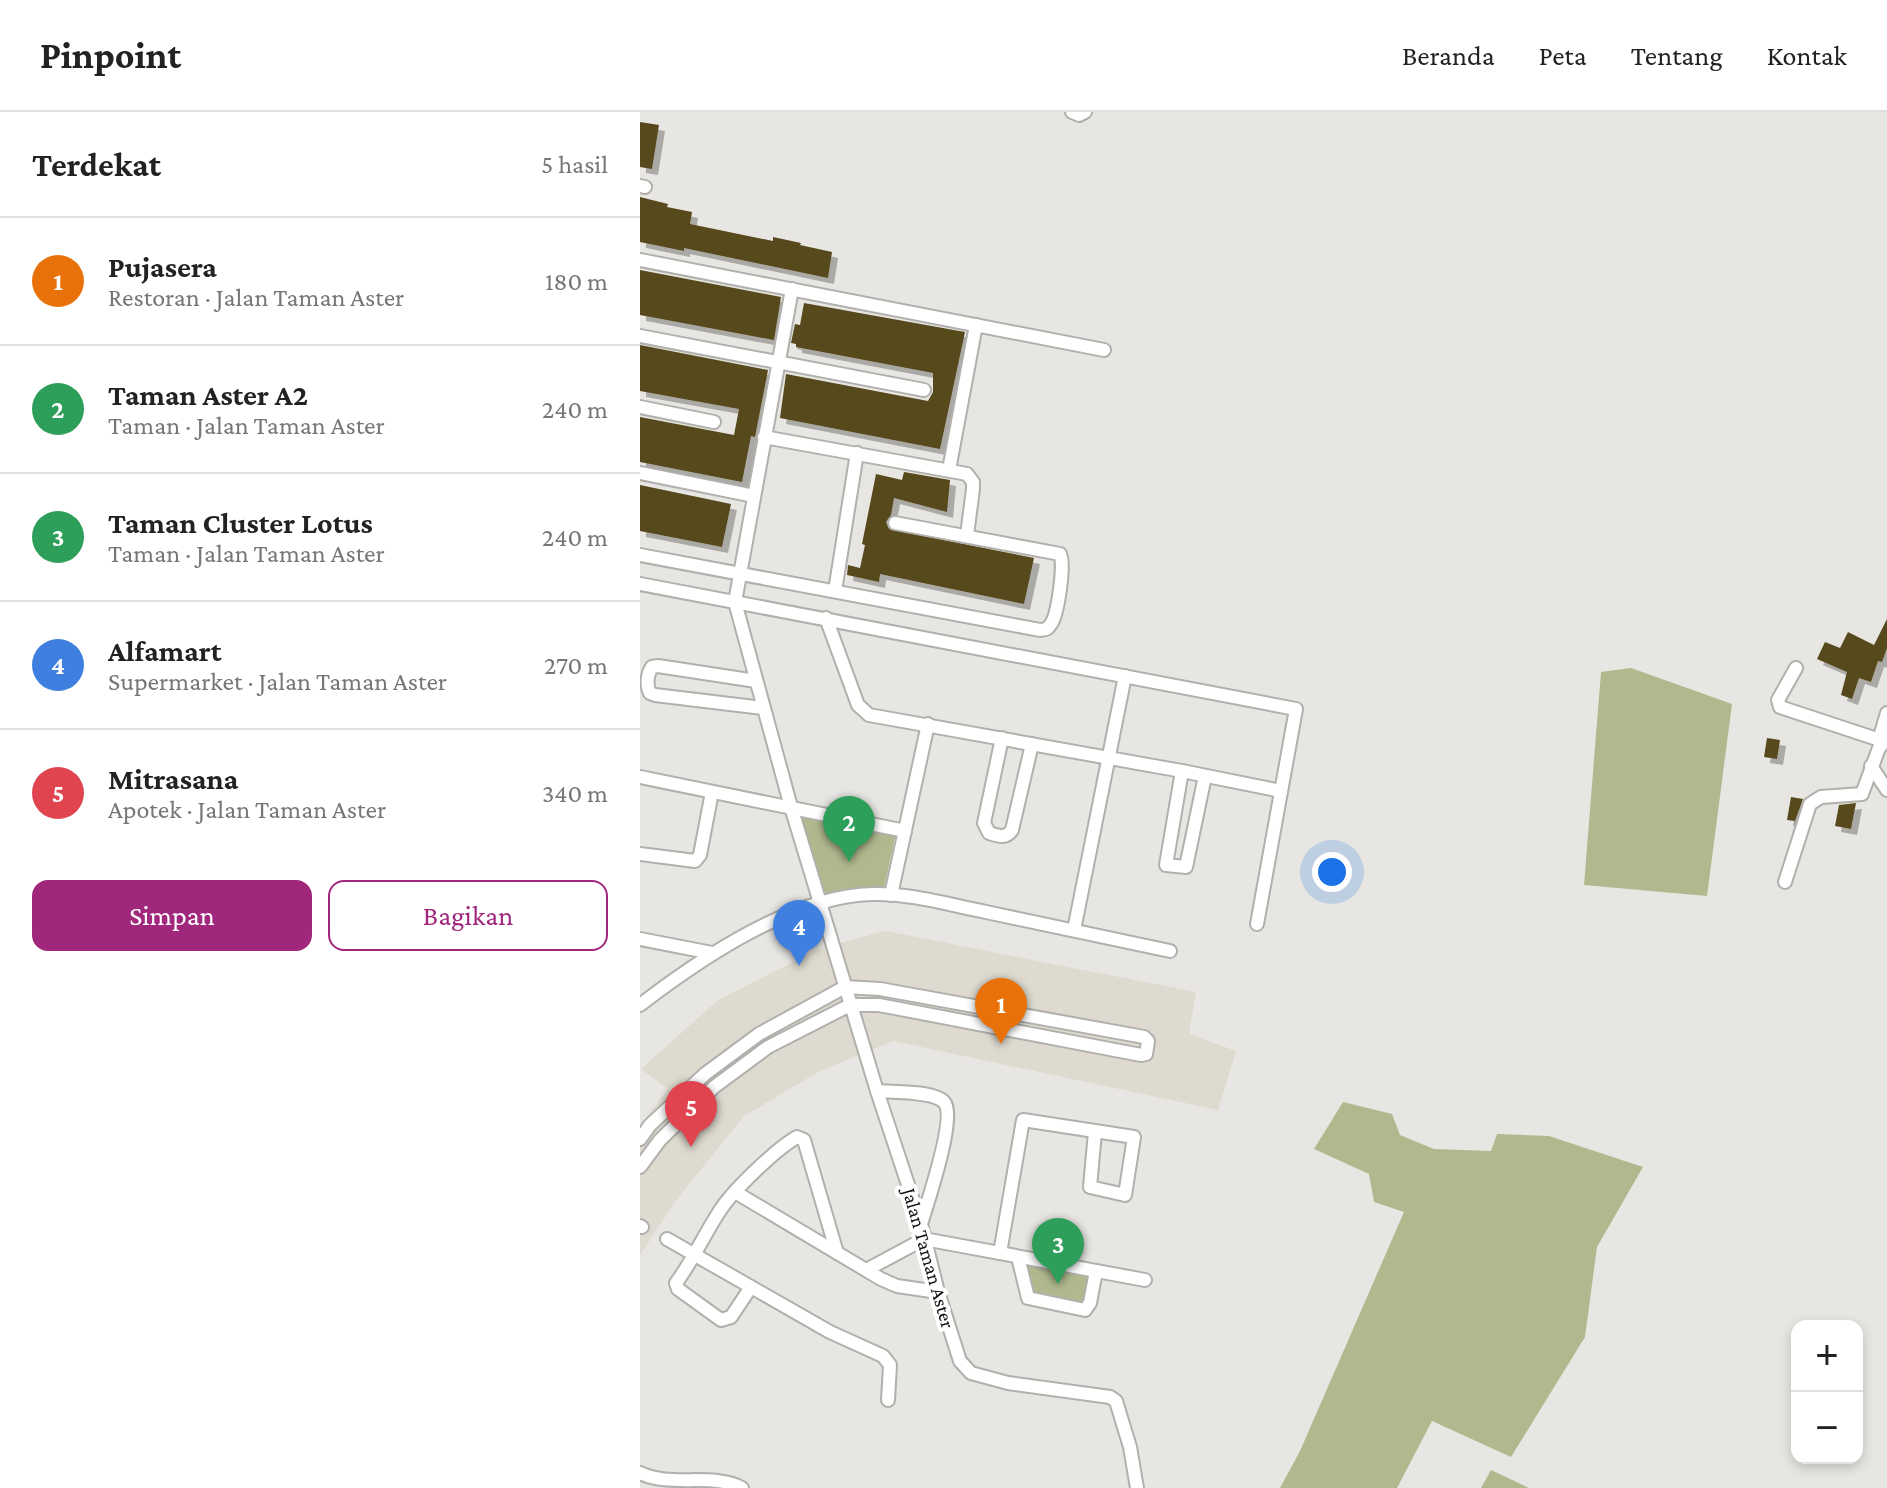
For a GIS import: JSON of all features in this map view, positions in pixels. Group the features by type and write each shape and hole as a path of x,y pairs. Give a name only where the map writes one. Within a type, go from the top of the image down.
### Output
{"street":[{"path":"1072,112 1079,115 1085,112"},
{"path":"640,260 1104,350"},
{"path":"735,602 792,289"},
{"path":"949,470 976,325"},
{"path":"640,336 924,390"},
{"path":"640,407 714,422"},
{"path":"764,437 967,474 973,482 967,535"},
{"path":"835,591 857,453"},
{"path":"640,473 754,496"},
{"path":"640,555 1040,630 1053,621 1063,565 1060,554 895,523"},
{"path":"640,584 1296,709 1257,924"},
{"name":"Jalan Taman Aster","path":"735,602 819,903 921,1224 960,1361 971,1373 1008,1383 1110,1397 1119,1408 1137,1488"},
{"path":"826,618 862,711 869,715 1281,791"},
{"path":"756,681 658,666 652,667 649,672 647,689 655,695 763,708"},
{"path":"1796,668 1778,700 1780,707 1883,740"},
{"path":"1074,930 1125,676"},
{"path":"1785,882 1810,804 1821,797 1862,794 1883,740 1887,713"},
{"path":"891,895 928,724"},
{"path":"1002,738 984,823 989,833 1002,836 1012,830 1032,744"},
{"path":"1871,766 1887,790"},
{"path":"1182,771 1166,865 1186,867 1205,776"},
{"path":"640,777 905,831"},
{"path":"640,854 695,861 700,855 712,792"},
{"path":"640,1005 712,953 819,903 870,894 891,895 1170,951"},
{"path":"640,939 712,953"},
{"path":"640,1139 650,1125 705,1074 748,1042 845,987 880,989 1144,1037 1148,1041 1146,1054 1141,1055 879,1005 850,1005 768,1047 714,1087 660,1140 640,1167"},
{"path":"877,1091 928,1095 941,1099 947,1106 939,1161 921,1224"},
{"path":"1000,1253 1023,1120 1134,1137 1125,1195 1090,1187 1095,1132"},
{"path":"751,1287 726,1321 713,1316 676,1283 697,1254 719,1212 735,1192 797,1137 804,1140 837,1253"},
{"path":"735,1192 897,1286 938,1292"},
{"path":"667,1239 830,1332 883,1356 890,1365 888,1400"},
{"path":"868,1269 924,1239 1145,1280"},
{"path":"1018,1257 1028,1298 1085,1310 1090,1303 1096,1271"},
{"path":"640,1473 658,1481 727,1483 742,1488"}],"shaded area":[{"path":"885,931 1196,992 1189,1034 1236,1051 1218,1110 893,1041 820,1071 744,1116 677,1199 640,1255 640,1126 668,1089 641,1069 718,1000 819,949"}],"green space":[{"path":"1631,668 1732,704 1707,896 1584,885 1601,672"},
{"path":"793,810 896,833 883,893 821,901"},
{"path":"1343,1102 1392,1114 1400,1135 1434,1149 1491,1151 1497,1134 1549,1136 1643,1167 1597,1247 1585,1337 1511,1457 1432,1421 1397,1488 1280,1488 1300,1451 1404,1212 1374,1202 1369,1174 1314,1149"},
{"path":"1021,1259 1093,1273 1086,1307 1030,1296"},
{"path":"1491,1470 1529,1488 1481,1488"}],"building":[{"path":"640,122 659,125 652,169 640,167"},
{"path":"640,197 692,212 690,224 773,241 773,237 832,252 828,278 640,242"},
{"path":"640,270 781,297 774,340 640,315"},
{"path":"804,303 965,332 940,449 780,418 786,374 928,401 933,392 933,373 796,347 791,343 795,324 800,325"},
{"path":"640,345 768,370 755,437 751,436 742,482 640,462 640,417 734,435 739,409 640,391"},
{"path":"904,472 950,480 947,512 894,498 891,515 886,522 889,529 1034,558 1024,604 880,574 879,582 847,575 848,565 860,568 876,474 902,480"},
{"path":"640,485 731,504 722,547 640,531"},
{"path":"1887,619 1887,648 1882,662 1878,661 1871,682 1859,678 1852,699 1841,695 1847,672 1817,659 1825,642 1840,648 1848,632 1874,645"},
{"path":"1767,738 1780,740 1777,759 1764,757"},
{"path":"1791,797 1803,799 1795,821 1787,820"},
{"path":"1856,803 1851,829 1835,826 1839,805"}],"place":[{"name":"Taman Aster A2","path":"849,862"},
{"name":"Alfamart","path":"799,966"},
{"name":"Pujasera","path":"1001,1044"},
{"name":"Mitrasana","path":"691,1147"},
{"name":"Taman Cluster Lotus","path":"1058,1284"}]}
